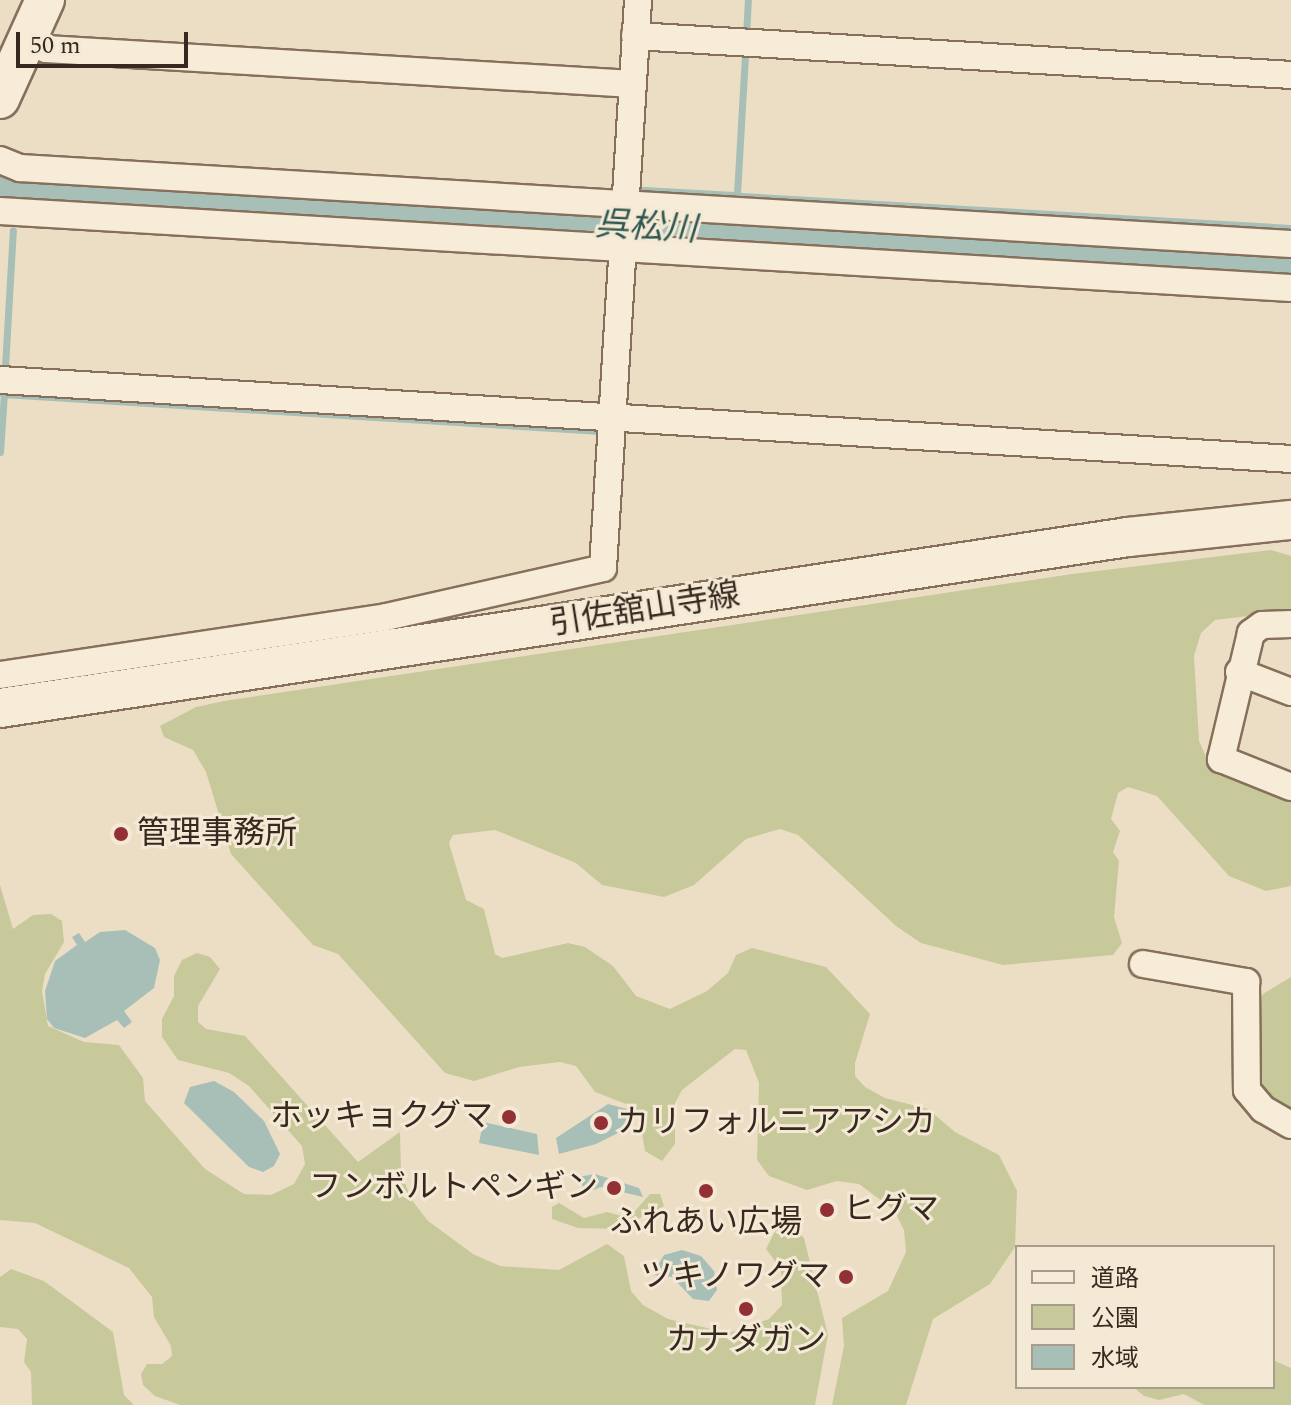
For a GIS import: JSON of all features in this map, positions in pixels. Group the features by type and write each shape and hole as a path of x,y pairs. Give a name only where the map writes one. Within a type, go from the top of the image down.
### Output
{"main road":[{"path":"0,99 24,40 45,0"},
{"name":"引佐舘山寺線","path":"0,708 1128,537 1291,520"}],"street":[{"path":"0,675 386,617 603,568 638,0"},
{"path":"635,36 1291,75"},
{"path":"24,40 46,49 633,84"},
{"path":"0,160 20,168 1291,244"},
{"path":"0,211 1291,288"},
{"path":"0,380 1291,459"},
{"path":"1291,624 1262,625 1251,633 1239,672 1221,759 1291,787"},
{"path":"1239,672 1291,692"},
{"path":"1143,964 1246,982 1247,1090 1263,1109 1291,1125"}],"green space":[{"path":"1271,550 1291,556 1291,611 1215,620 1201,633 1194,656 1199,741 1207,759 1223,774 1291,792 1291,886 1266,891 1229,876 1157,796 1128,787 1118,793 1111,819 1120,831 1113,852 1119,861 1114,917 1122,943 1113,955 1003,965 921,943 896,926 798,835 780,829 746,839 694,885 664,897 602,885 576,863 495,830 453,835 449,843 466,900 484,909 495,954 502,958 568,943 585,947 613,966 636,996 670,1009 707,991 728,973 736,955 752,948 826,967 870,1014 855,1063 855,1076 865,1087 885,1098 928,1109 955,1132 999,1155 1017,1191 1015,1247 990,1284 933,1319 906,1405 832,1405 844,1346 842,1318 888,1291 906,1252 904,1230 894,1210 859,1184 837,1181 807,1190 769,1176 757,1160 759,1083 746,1050 735,1049 682,1090 675,1103 675,1144 662,1161 645,1151 639,1116 626,1104 595,1092 576,1066 560,1062 519,1067 474,1081 445,1073 338,954 313,945 231,854 206,772 193,750 164,737 160,726 196,707 224,701 1072,574"},
{"path":"0,885 13,929 33,915 51,914 62,921 64,942 45,974 42,991 48,1026 84,1042 119,1045 143,1078 145,1101 205,1169 244,1194 271,1195 294,1184 305,1164 302,1146 249,1086 229,1073 178,1060 162,1037 162,1019 174,996 174,976 182,960 197,953 210,957 220,969 198,1006 198,1022 206,1029 245,1036 358,1162 400,1132 401,1172 411,1199 428,1221 473,1254 500,1266 559,1270 607,1244 624,1256 631,1291 643,1305 668,1319 729,1333 769,1319 782,1305 781,1269 766,1249 776,1229 797,1231 804,1238 828,1335 815,1405 180,1405 155,1396 143,1385 141,1374 147,1364 162,1364 172,1356 171,1346 154,1317 152,1297 129,1268 35,1223 0,1220"},
{"path":"1291,977 1291,1120 1254,1084 1252,1009 1263,994"},
{"path":"650,1194 660,1194 664,1206 618,1229 578,1228 552,1219 552,1207 559,1203 584,1218 607,1212 629,1218"},
{"path":"11,1269 44,1281 113,1332 124,1395 134,1405 32,1405 31,1372 24,1362 27,1339 18,1329 0,1327 0,1277"},
{"path":"1275,1361 1291,1368 1291,1405 1204,1405 1184,1394 1159,1400 1144,1396 1135,1389 1275,1389"}],"water":[{"path":"125,930 155,948 160,960 154,988 124,1011 132,1022 124,1028 117,1020 85,1038 54,1028 47,1019 45,991 55,961 77,945 72,937 79,933 85,942 100,932"},
{"path":"214,1081 234,1092 264,1121 280,1154 274,1166 263,1172 249,1167 184,1103 190,1087"},
{"path":"608,1104 627,1109 626,1129 596,1144 559,1154 556,1138"},
{"path":"483,1122 537,1134 539,1155 479,1143"},
{"path":"595,1174 639,1188 643,1197 601,1187 586,1193 578,1177"},
{"path":"682,1250 701,1256 714,1271 717,1290 709,1301 693,1299 672,1277 652,1275 664,1255"}],"waterway":[{"path":"746,36 748,0"},
{"path":"737,194 745,56"},
{"name":"呉松川","path":"0,189 1291,266"},
{"path":"15,190 15,205"},
{"path":"644,190 734,195"},
{"path":"741,196 1291,228"},
{"path":"735,233 736,219"},
{"path":"5,367 13,230"},
{"path":"0,452 4,393"},
{"path":"3,394 601,431"}],"place":[{"name":"管理事務所","path":"121,834"},
{"name":"ホッキョクグマ","path":"509,1117"},
{"name":"カリフォルニアアシカ","path":"601,1123"},
{"name":"フンボルトペンギン","path":"614,1188"},
{"name":"ふれあい広場","path":"706,1191"},
{"name":"ヒグマ","path":"827,1210"},
{"name":"ツキノワグマ","path":"846,1277"},
{"name":"カナダガン","path":"746,1309"}]}
